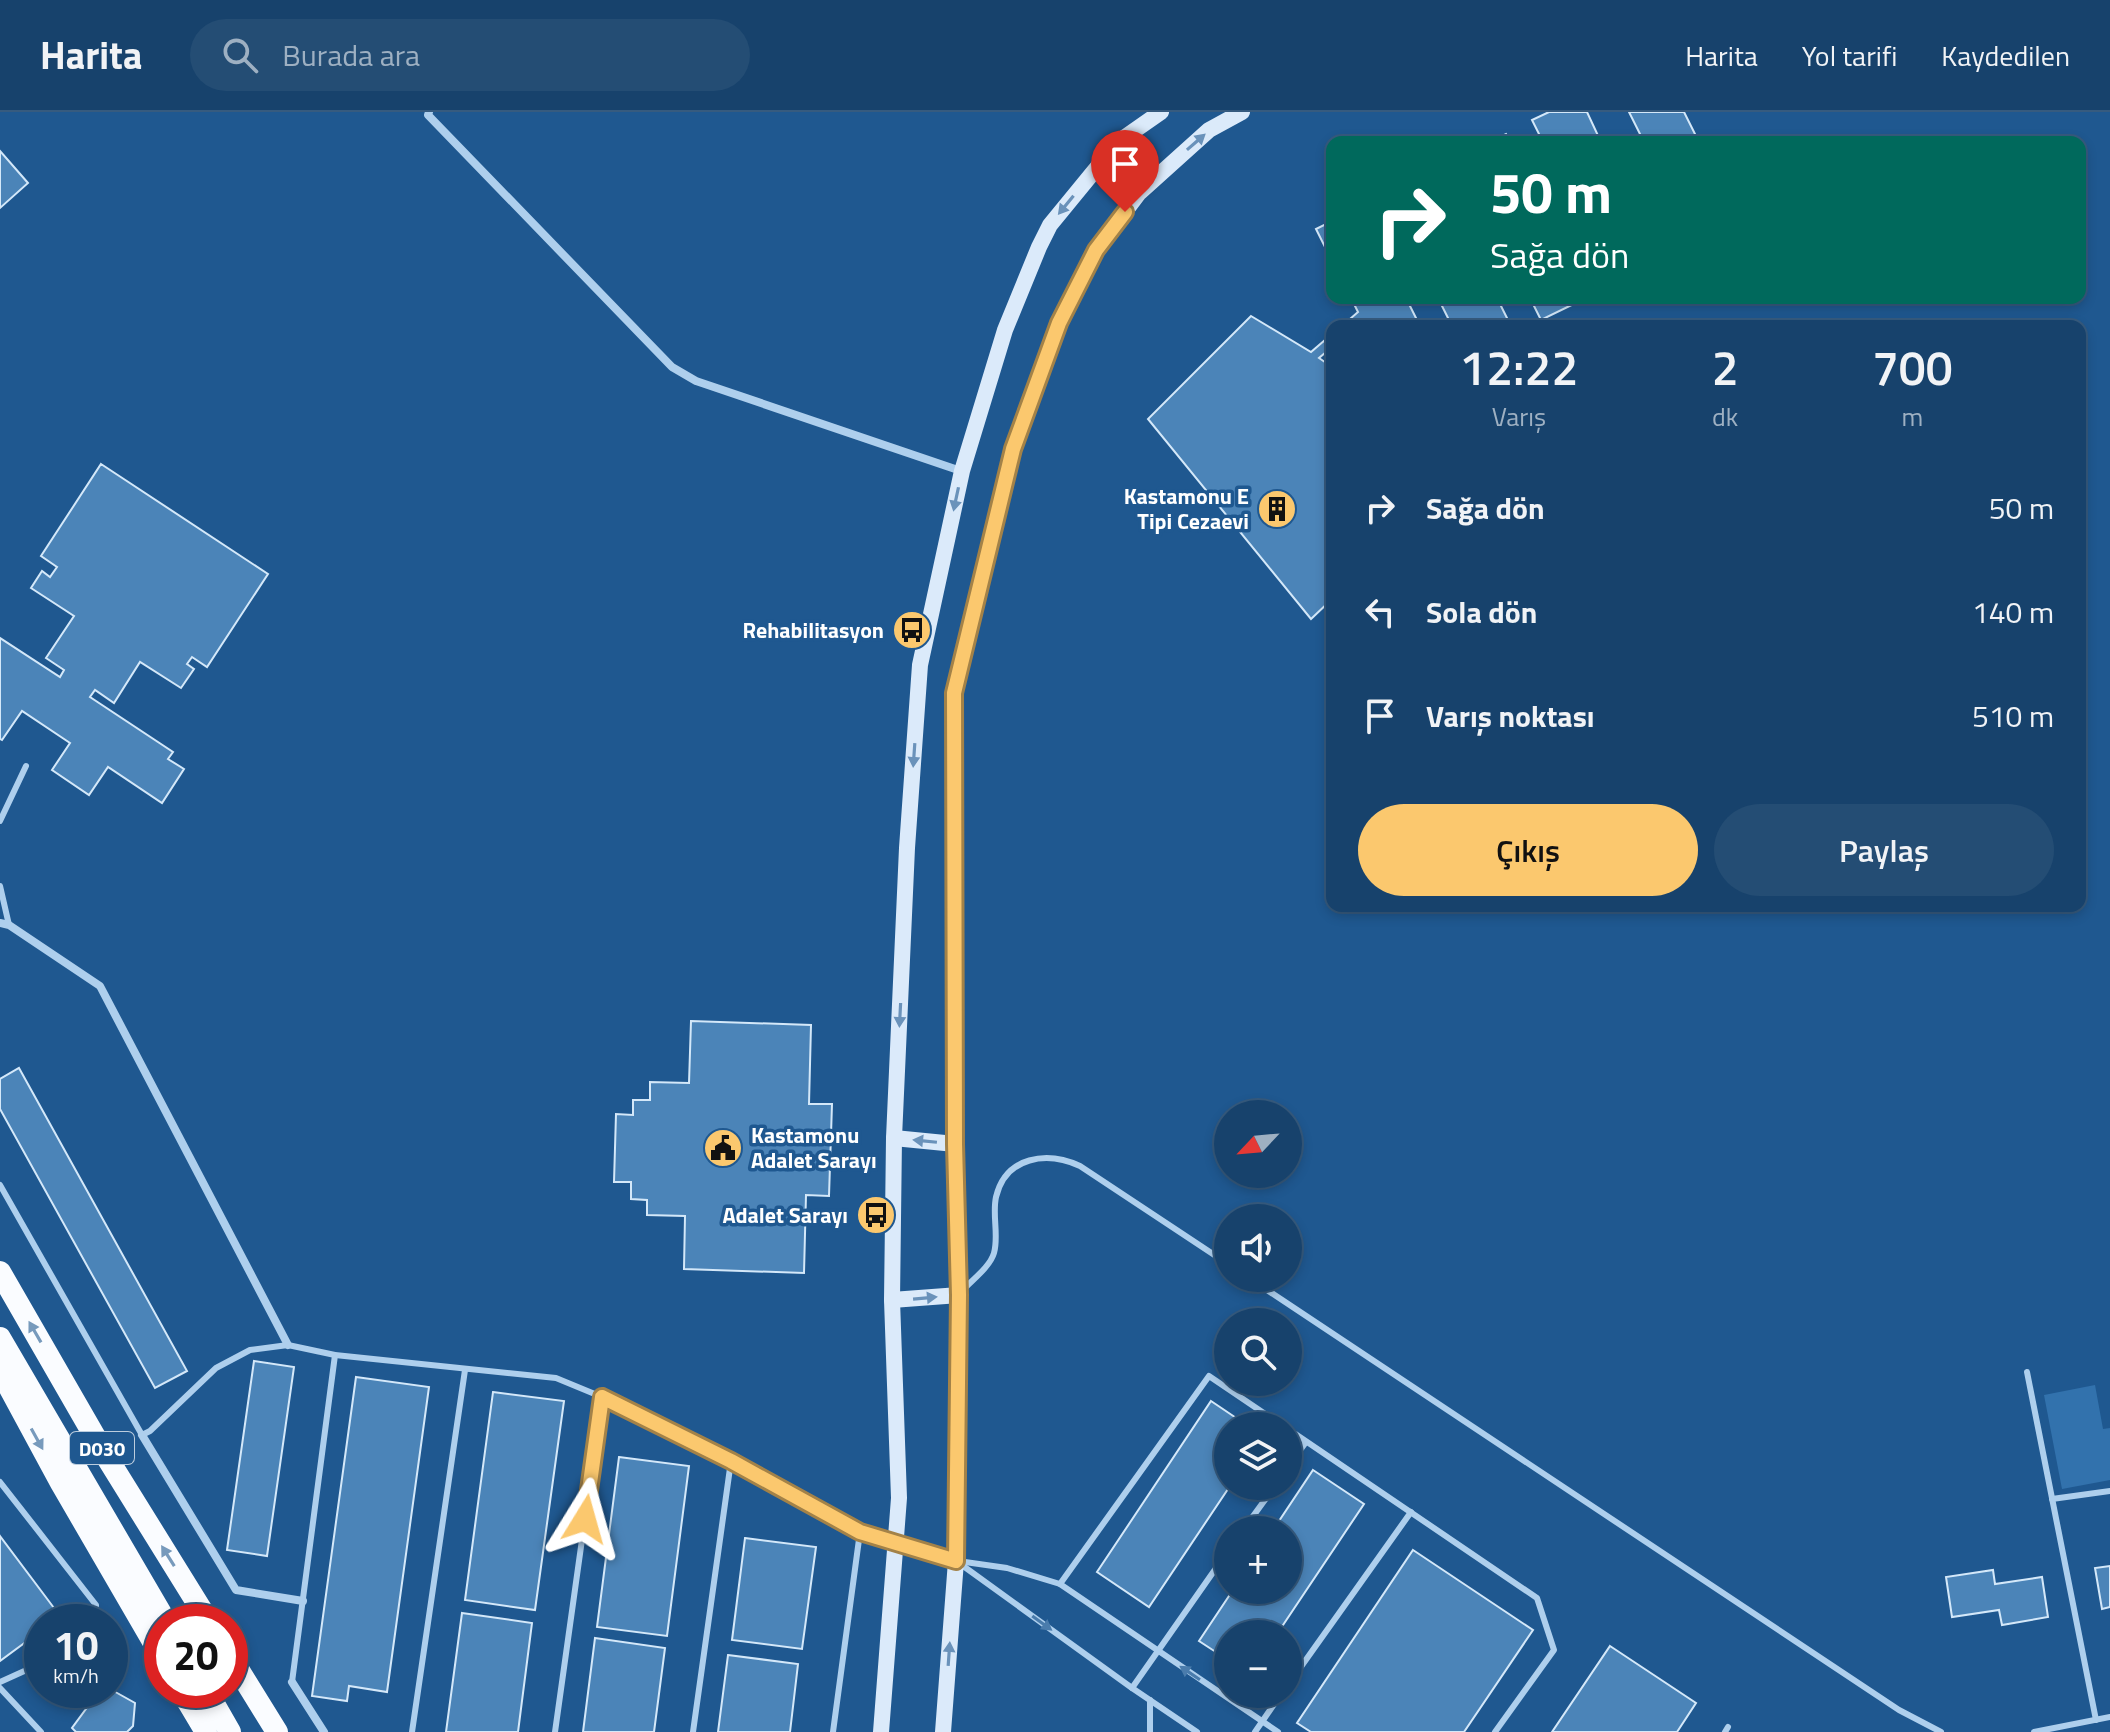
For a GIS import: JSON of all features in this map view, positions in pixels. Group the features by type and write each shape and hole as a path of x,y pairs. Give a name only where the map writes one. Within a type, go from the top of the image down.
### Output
{"highway":[{"name":"D030","path":"0,1272 106,1456 198,1604"},
{"path":"0,1338 155,1604"},
{"path":"0,1370 144,1626"},
{"path":"248,1685 277,1732"},
{"path":"191,1708 191,1732"},
{"path":"197,1708 206,1732"},
{"path":"206,1708 230,1732"}],"main road":[{"path":"881,1732 899,1498 892,1300 894,1138 907,848 920,665 962,471 1005,330 1050,225 1118,142 1161,112"},
{"path":"943,1732 956,1561 959,1295 955,1144 954,693 1013,449 1059,323 1096,250 1139,193 1209,130 1242,112"},
{"path":"894,1138 955,1144"},
{"path":"892,1300 959,1295"}],"street":[{"path":"429,112 428,115 672,367 696,381 962,471"},
{"path":"4,924 100,986 288,1345"},
{"path":"142,1435 236,1590 303,1601"},
{"path":"896,1544 956,1561"},
{"path":"292,1682 324,1732"}],"lane":[{"path":"0,821 26,766"},
{"path":"0,886 4,924"},
{"path":"959,1295 990,1261 994,1252 994,1213 1002,1181 1023,1162 1036,1158 1066,1160 1080,1166 1214,1255"},
{"path":"0,1185 142,1435 150,1431 216,1368 250,1350 288,1345 335,1355 556,1378 602,1397 731,1461 860,1532 896,1544"},
{"path":"1270,1292 1899,1710 1941,1732"},
{"path":"292,1682 335,1355"},
{"path":"412,1732 465,1370"},
{"path":"2027,1372 2096,1720"},
{"path":"1060,1584 1209,1376 1262,1412"},
{"path":"555,1732 602,1397"},
{"path":"1302,1439 1537,1598 1554,1650 1495,1732"},
{"path":"1302,1448 1306,1442"},
{"path":"693,1732 731,1461"},
{"path":"0,1482 95,1604"},
{"path":"2052,1499 2110,1491"},
{"path":"1302,1665 1411,1512"},
{"path":"833,1732 860,1532"},
{"path":"956,1561 1007,1568 1060,1584 1278,1732"},
{"path":"956,1561 1197,1732"},
{"path":"1132,1688 1214,1571"},
{"path":"0,1682 24,1671"},
{"path":"0,1688 41,1732"},
{"path":"1150,1700 1150,1732"},
{"path":"1255,1732 1271,1708"},
{"path":"2034,1732 2110,1717"}],"shaded area":[{"path":"2095,1385 2103,1429 2110,1428 2110,1480 2062,1489 2044,1395"}],"building":[{"path":"1549,112 1587,112 1598,136 1540,136 1532,120"},
{"path":"1629,112 1684,112 1696,136 1641,136"},
{"path":"0,151 28,183 0,208"},
{"path":"1326,224 1326,249 1316,229"},
{"path":"1354,304 1409,304 1417,320 1349,320 1358,312"},
{"path":"1441,304 1500,304 1508,320 1449,320"},
{"path":"1533,304 1574,304 1541,320"},
{"name":"Kastamonu E Tipi Cezaevi","path":"1251,316 1311,352 1326,339 1326,352 1319,358 1326,363 1326,605 1311,619 1148,419"},
{"path":"101,464 268,574 207,667 192,657 187,664 194,669 181,688 140,662 114,703 95,690 90,697 173,752 168,759 184,769 162,803 108,767 89,795 52,770 70,743 22,711 0,739 0,638 60,677 64,670 46,658 74,616 31,588 42,571 50,577 57,567 41,556"},
{"name":"Kastamonu Adalet Sarayı","path":"691,1021 811,1025 809,1104 832,1104 829,1196 806,1195 804,1273 684,1269 685,1216 647,1215 647,1200 631,1199 631,1182 614,1182 616,1114 633,1115 633,1100 650,1100 650,1082 689,1083"},
{"path":"19,1068 187,1371 155,1388 0,1109 0,1079"},
{"path":"254,1361 294,1367 267,1556 227,1550"},
{"path":"356,1377 429,1387 387,1692 349,1686 347,1701 312,1696"},
{"path":"493,1392 564,1401 535,1610 465,1600"},
{"path":"1211,1401 1227,1412 1214,1412 1214,1500 1221,1500 1149,1607 1097,1572"},
{"path":"619,1457 689,1466 667,1636 597,1627"},
{"path":"1313,1470 1364,1504 1302,1597 1302,1516 1282,1516 1293,1500 1302,1500 1302,1486"},
{"path":"0,1536 51,1604 24,1604 24,1643 0,1661"},
{"path":"745,1538 816,1547 802,1649 732,1640"},
{"path":"1413,1550 1533,1630 1464,1732 1311,1732 1297,1723"},
{"path":"2110,1566 2110,1607 2102,1609 2095,1568"},
{"path":"1993,1570 1995,1584 2042,1577 2048,1617 2002,1625 1999,1610 1952,1617 1946,1577"},
{"path":"1224,1604 1297,1604 1286,1620 1214,1620 1214,1651 1199,1641"},
{"path":"462,1613 532,1623 518,1732 446,1732"},
{"path":"595,1638 665,1648 654,1732 583,1732"},
{"path":"1610,1646 1696,1703 1677,1732 1552,1732"},
{"path":"728,1655 798,1664 790,1732 718,1732"},
{"path":"128,1699 135,1703 133,1726 127,1732 76,1732 72,1728 87,1708 128,1708"}],"place":[{"name":"Kastamonu E Tipi Cezaevi","path":"1277,509"},
{"name":"Rehabilitasyon","path":"912,630"},
{"name":"Kastamonu Adalet Sarayı","path":"723,1148"},
{"name":"Adalet Sarayı","path":"876,1215"}],"route":[{"path":"585,1519 602,1397 731,1461 860,1532 956,1561 959,1295 955,1144 954,693 1013,449 1059,323 1096,250 1125,212"}]}
